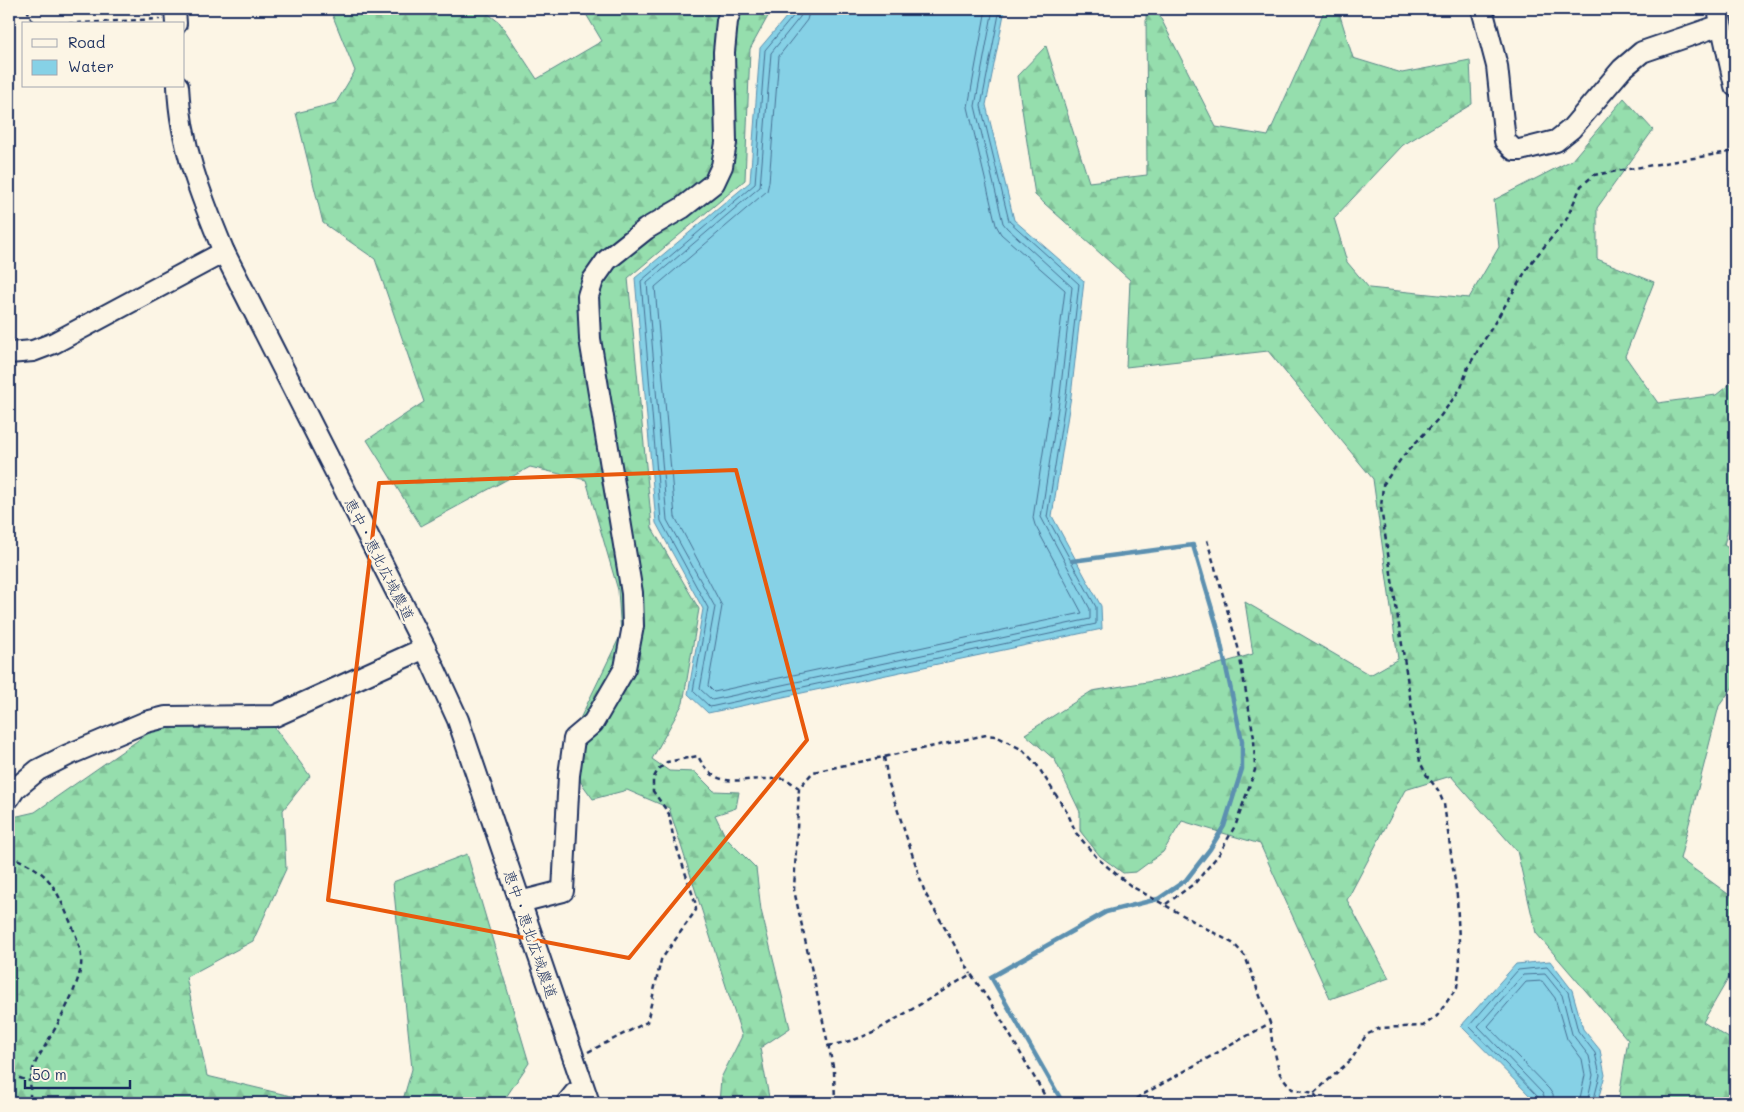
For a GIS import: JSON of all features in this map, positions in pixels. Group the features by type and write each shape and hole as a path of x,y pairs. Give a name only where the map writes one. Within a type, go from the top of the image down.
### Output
{"street":[{"path":"520,902 563,891 574,739 593,723 625,668 633,626 632,593 590,339 588,296 593,280 607,260 646,229 682,208 714,182 722,166 726,143 724,52 727,21 731,9"},
{"path":"1482,9 1497,66 1505,141 1514,150 1556,141 1571,129 1622,69 1642,52 1720,17 1735,86"},
{"name":"恵中・恵北広域農道","path":"178,88 179,109 186,147 200,194 224,252 425,648 458,720 586,1097"},
{"path":"9,352 33,351 54,343 224,252"},
{"path":"9,798 15,789 38,770 68,755 146,722 166,717 275,716 425,648"},
{"path":"567,1103 575,1093 586,1097"}],"path":[{"path":"27,9 32,22"},
{"path":"92,22 175,17"},
{"path":"1314,1093 1352,1058 1366,1035 1380,1028 1423,1026 1437,1016 1457,987 1460,964 1457,896 1444,804 1438,790 1427,776 1420,762 1381,508 1383,484 1403,456 1439,418 1461,388 1468,367 1530,264 1566,220 1581,186 1594,175 1735,151"},
{"path":"1166,905 1195,883 1220,854 1236,824 1255,770 1254,738 1238,647 1207,540"},
{"path":"835,1103 834,1070 794,890 799,788 813,772 986,735 996,736 1023,750 1037,765 1068,814 1076,834 1098,859 1131,886 1234,944 1245,956 1270,1023 1272,1041 1280,1074 1292,1089 1314,1093 1320,1103"},
{"path":"573,1060 647,1022 661,960 696,910 696,902 673,836 668,814 654,791 654,779 658,770 667,762 698,756 709,774 722,780 734,782 758,779 784,779 799,788"},
{"path":"884,757 888,781 925,893 971,974 998,1014 1049,1103"},
{"path":"9,856 38,869 48,879 57,892 80,951 81,965 78,979 59,1022 33,1068 30,1081 30,1103"},
{"path":"828,1046 854,1040 874,1032 971,974"},
{"path":"1128,1103 1270,1023"},
{"path":"9,1037 9,1047"},
{"path":"9,1064 12,1074 18,1078 30,1081"}],"highlighted area":[{"path":"736,470 807,740 629,958 328,900 379,483"}],"green space":[{"path":"330,9 482,9 500,23 537,79 602,41 583,9 772,9 750,49 745,180 628,278 652,528 699,609 683,703 652,759 669,771 695,772 714,791 739,792 736,808 715,815 726,838 756,868 761,910 790,1028 760,1048 770,1103 719,1103 721,1078 742,1036 669,808 627,790 593,799 580,781 576,727 621,634 618,590 586,480 530,467 421,526 367,440 424,402 375,259 323,223 296,113 336,103 355,71"},
{"path":"1146,9 1156,9 1216,127 1268,136 1325,9 1338,9 1353,58 1402,73 1470,60 1472,104 1403,145 1334,218 1347,262 1369,288 1469,298 1499,247 1494,200 1572,160 1624,98 1653,130 1597,208 1597,259 1654,282 1625,356 1658,403 1716,395 1735,380 1735,501 1724,545 1735,553 1735,684 1719,706 1680,859 1735,899 1735,967 1703,1022 1735,1042 1735,1103 1618,1103 1628,1040 1536,933 1517,851 1451,776 1405,790 1347,900 1389,978 1330,999 1260,844 1182,821 1163,852 1136,872 1123,873 1100,856 1080,831 1080,812 1055,760 1025,734 1092,691 1171,678 1253,654 1245,602 1370,675 1398,659 1373,479 1268,351 1126,367 1130,280 1035,195 1017,76 1046,46 1089,182 1147,175"},
{"path":"272,724 310,776 283,810 286,869 253,941 186,977 207,1076 320,1103 9,1103 9,818 35,812 157,727"},
{"path":"467,854 529,1063 502,1103 402,1103 412,1069 393,882"}],"water":[{"path":"793,9 1005,9 986,105 1014,220 1084,281 1071,396 1052,516 1101,606 1102,629 708,713 688,694 703,609 656,523 635,278 750,182 760,48"},
{"path":"1550,961 1572,990 1583,1029 1600,1050 1605,1075 1597,1103 1537,1103 1461,1026 1516,964"}],"waterway":[{"path":"1063,1103 991,977 1106,912 1158,899 1186,880 1210,849 1224,826 1242,769 1242,741 1217,626 1193,545 1072,561"}]}
